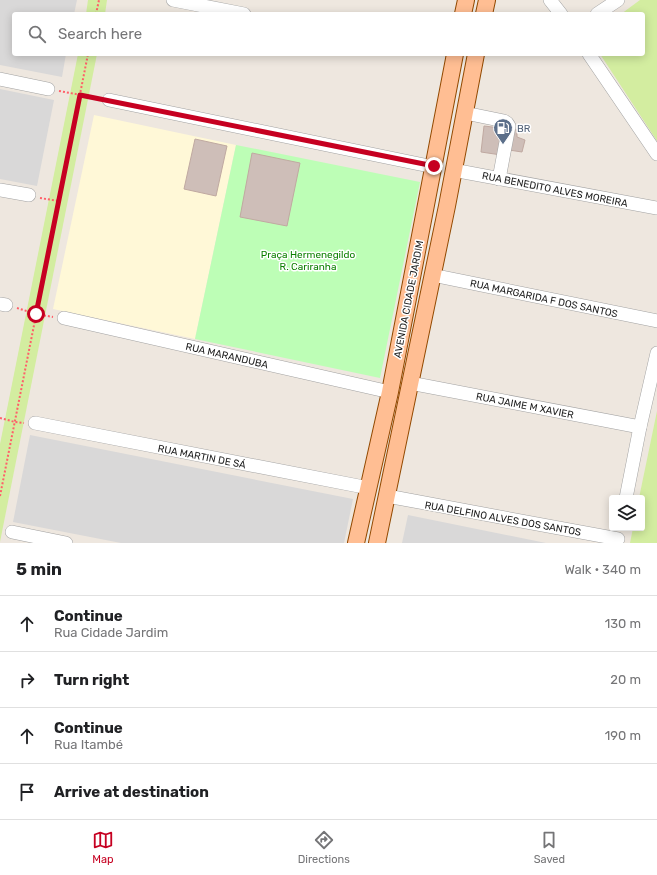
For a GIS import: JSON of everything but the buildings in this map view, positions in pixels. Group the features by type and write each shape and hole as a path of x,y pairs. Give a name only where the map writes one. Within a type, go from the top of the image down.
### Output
{"main road":[{"path":"463,12 466,0"},
{"path":"484,12 487,0"},
{"name":"AVENIDA CIDADE JARDIM","path":"356,543 390,392 434,166 453,56"},
{"name":"AVENIDA CIDADE JARDIM","path":"377,543 447,206 476,56"},
{"path":"427,202 447,206"}],"street":[{"path":"173,0 234,12"},
{"path":"550,0 559,12"},
{"path":"600,12 618,0"},
{"path":"590,56 657,154"},
{"path":"0,79 48,89"},
{"path":"109,100 434,166"},
{"path":"464,113 504,120 509,126 499,179"},
{"name":"RUA BENEDITO ALVES MOREIRA","path":"454,170 657,208"},
{"path":"0,190 29,195"},
{"name":"RUA MARGARIDA F DOS SANTOS","path":"432,275 657,321"},
{"name":"RUA MARANDUBA","path":"64,318 390,392"},
{"path":"627,495 657,353"},
{"name":"RUA JAIME M XAVIER","path":"410,383 640,427"},
{"name":"RUA MARTIN DE SÁ","path":"35,424 369,488"},
{"name":"RUA DELFINO ALVES DOS SANTOS","path":"387,496 619,537"},
{"path":"12,532 66,543"}],"path":[{"path":"96,12 99,0"},
{"path":"0,496 88,56"},
{"path":"48,89 109,100"},
{"path":"29,195 59,201"},
{"path":"3,304 36,314 64,318"},
{"path":"0,418 15,422 35,424"}],"shaded area":[{"path":"0,0 77,0 74,12 12,12 12,56 66,56 62,77 0,65"},
{"path":"0,89 54,100 37,186 0,179"},
{"path":"94,115 236,145 195,339 53,309"},
{"path":"30,435 353,499 344,543 121,543 13,522"},
{"path":"408,515 546,543 402,543"}],"green space":[{"path":"88,0 107,0 105,12 86,12"},
{"path":"640,0 657,0 657,141 601,56 645,56 645,12 624,12"},
{"path":"78,56 97,56 0,542 0,444"},
{"name":"Praça Hermenegildo R. Cariranha","path":"236,145 420,182 380,378 195,339"},
{"path":"657,411 657,543 630,543 632,531 645,531 645,495 640,495"}],"place":[{"name":"BR","path":"503,145"}],"route":[{"path":"36,314 80,95 434,166"}]}
